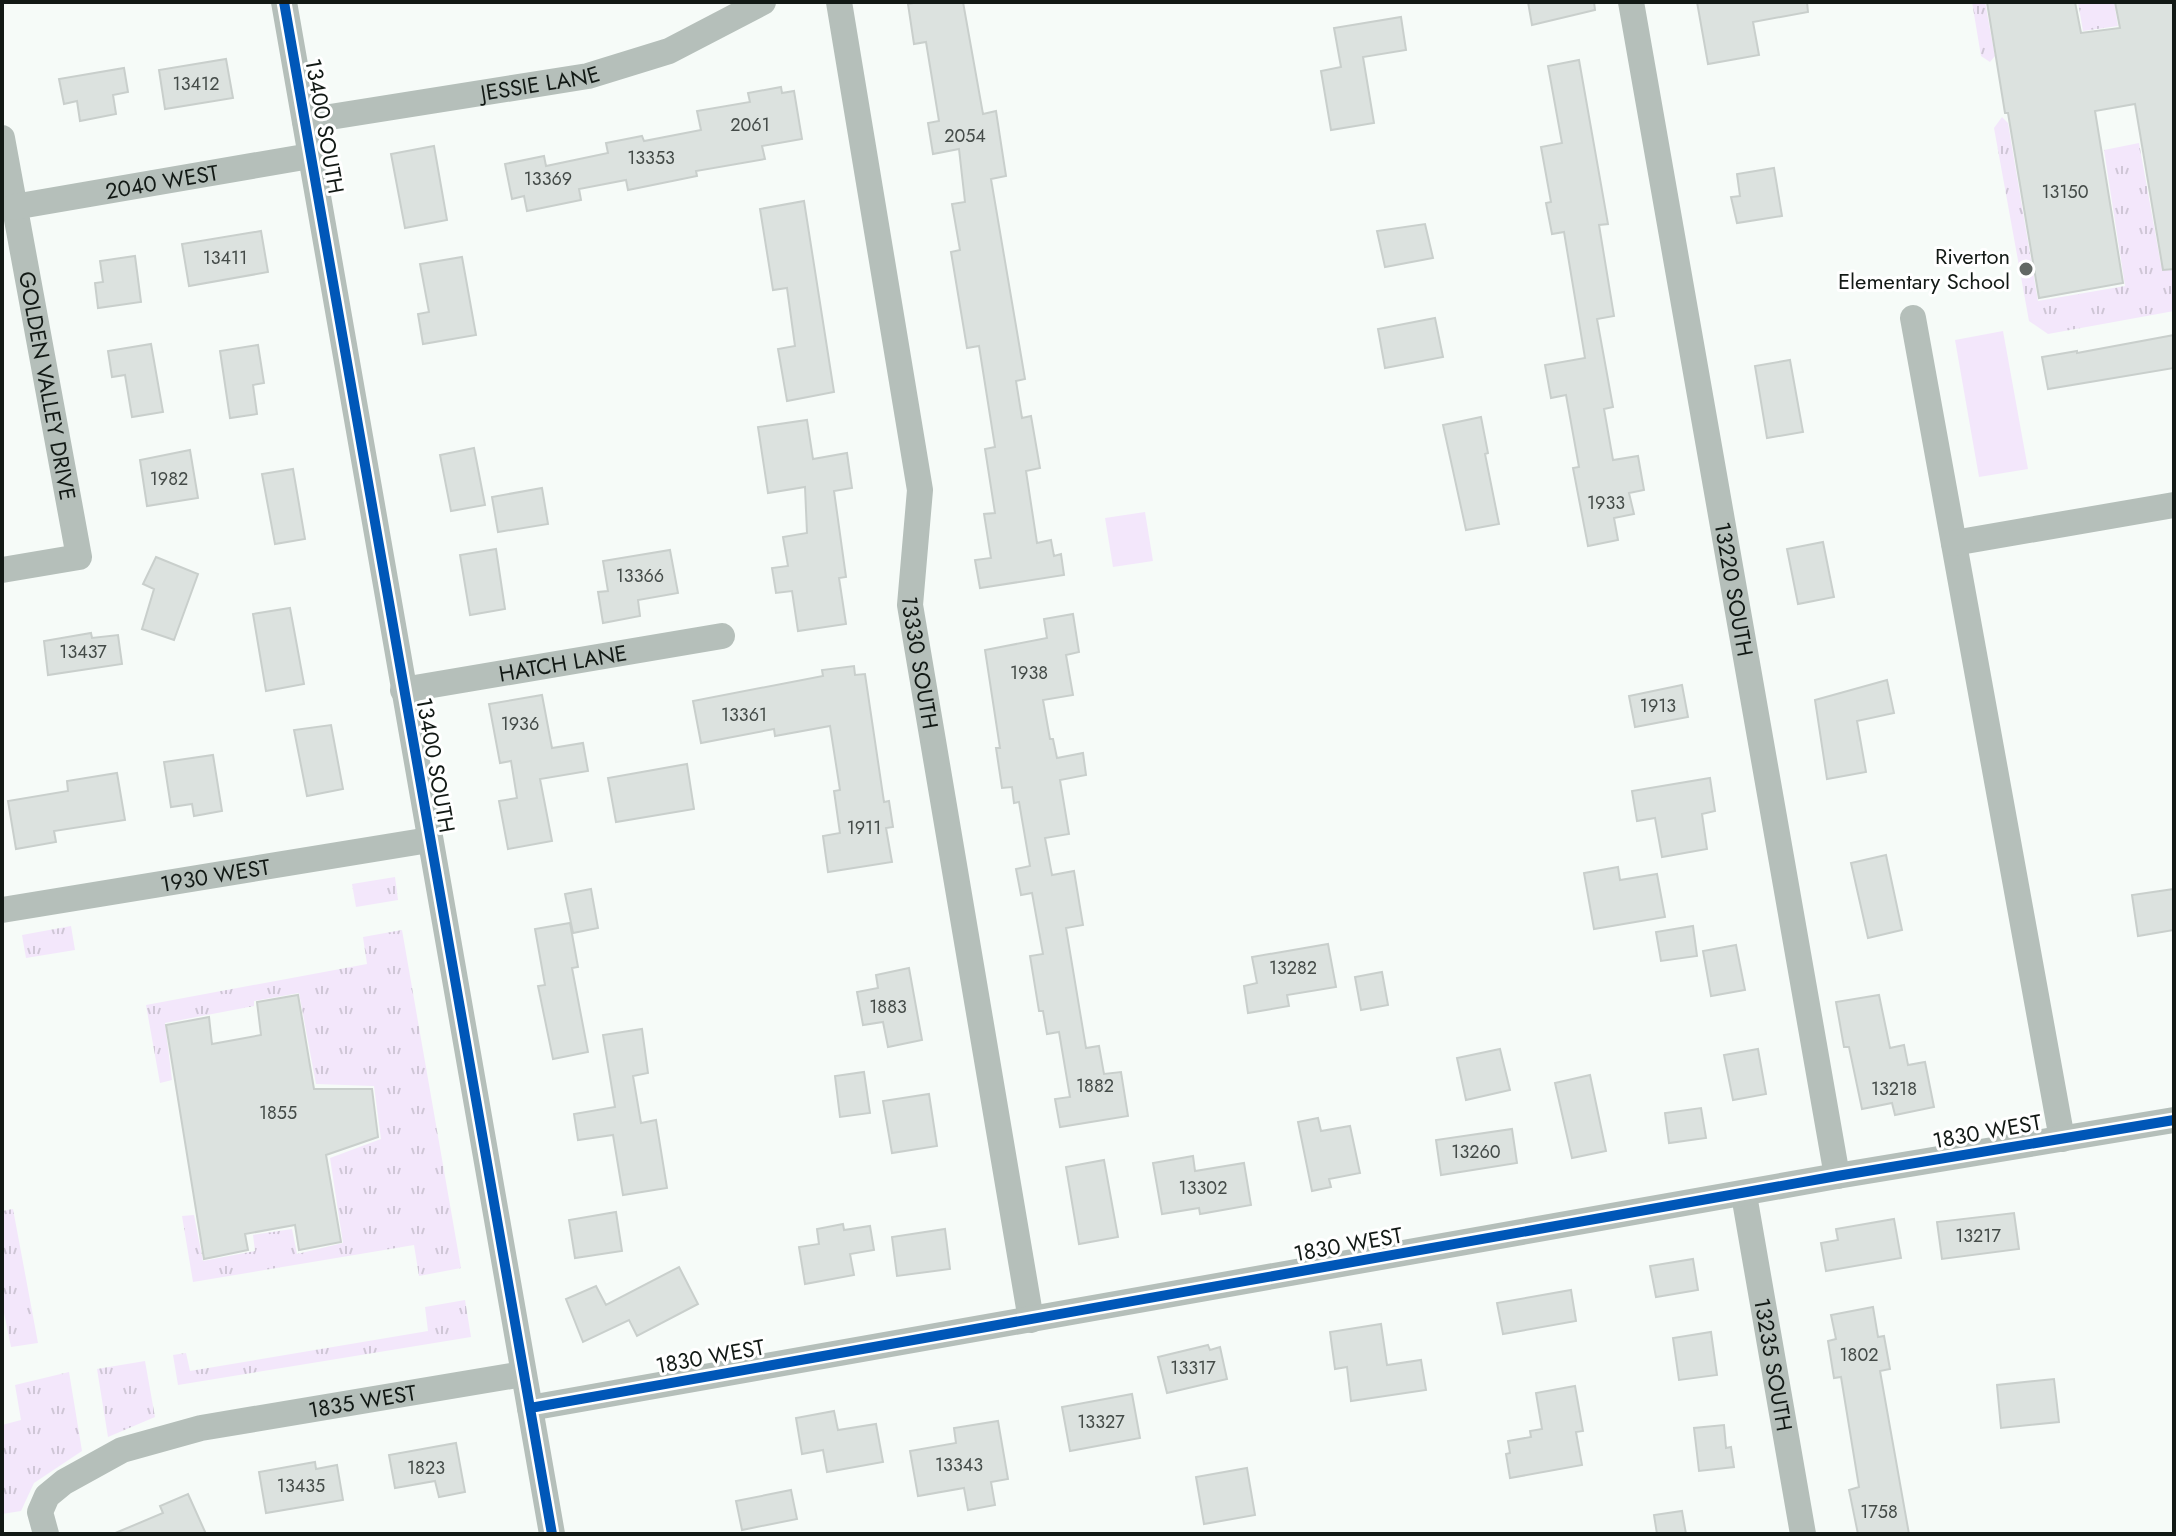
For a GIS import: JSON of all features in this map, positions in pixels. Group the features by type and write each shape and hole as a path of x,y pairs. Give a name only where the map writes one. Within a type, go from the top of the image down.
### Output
{"street":[{"name":"13400 SOUTH","path":"284,2 552,1534"},
{"name":"JESSIE LANE","path":"305,121 588,76 669,51 763,2"},
{"name":"13330 SOUTH","path":"839,2 920,490 910,605 1031,1320"},
{"name":"13220 SOUTH","path":"1631,2 1837,1176"},
{"name":"GOLDEN VALLEY DRIVE","path":"2,138 79,557 2,570"},
{"name":"2040 WEST","path":"14,207 310,156"},
{"path":"1913,318 2062,1139"},
{"path":"1954,543 2174,505"},
{"name":"HATCH LANE","path":"403,690 722,636"},
{"name":"1930 WEST","path":"2,910 429,840"},
{"name":"1830 WEST","path":"530,1408 1744,1195 1837,1176 2174,1120"},
{"name":"13235 SOUTH","path":"1744,1195 1803,1534"},
{"name":"1835 WEST","path":"46,1534 40,1512 47,1496 64,1482 122,1450 201,1428 523,1374"}],"green space":[{"path":"1972,2 1985,2 1995,56 1990,62 1981,56"},
{"path":"2078,2 2114,2 2118,26 2083,31"},
{"path":"2002,117 2008,123 2038,301 2125,286 2104,150 2139,143 2161,265 2174,263 2174,311 2048,334 2029,321 1994,128"},
{"path":"2003,331 2028,469 1979,477 1955,340"},
{"path":"1145,512 1153,561 1113,567 1105,518"},
{"path":"395,877 398,900 356,907 352,884"},
{"path":"71,926 75,950 26,958 22,935"},
{"path":"402,930 461,1268 419,1276 414,1245 193,1282 182,1216 194,1215 203,1261 255,1251 253,1235 292,1229 297,1254 343,1243 330,1158 381,1139 374,1086 316,1084 299,993 254,1001 254,1006 165,1023 172,1080 160,1083 146,1005 367,964 363,937"},
{"path":"13,1209 38,1343 11,1347 2,1303 2,1211"},
{"path":"465,1300 471,1337 178,1385 173,1355 186,1353 190,1371 428,1331 425,1307"},
{"path":"145,1361 155,1417 108,1437 97,1369"},
{"path":"69,1372 82,1451 34,1483 21,1511 2,1514 2,1425 21,1420 15,1385"}],"building":[{"path":"963,2 983,114 996,111 1006,176 991,179 1025,379 1016,381 1022,418 1031,416 1040,468 1026,471 1037,543 1051,540 1054,556 1061,554 1064,575 980,588 975,560 991,558 984,514 995,513 985,449 995,447 979,346 967,348 951,252 960,250 952,204 965,202 959,149 933,154 928,123 939,121 926,42 914,44 908,4"},
{"path":"1528,2 1594,2 1595,10 1532,25"},
{"path":"1697,2 1807,2 1808,12 1753,22 1759,55 1708,64"},
{"path":"1987,2 2075,2 2081,33 2120,28 2115,2 2174,2 2174,269 2163,270 2135,104 2095,111 2123,283 2039,298"},
{"path":"1401,17 1406,50 1363,57 1374,123 1331,130 1321,71 1341,67 1334,28"},
{"path":"226,59 233,98 165,109 159,70"},
{"path":"1579,60 1608,224 1599,225 1614,316 1597,319 1613,407 1604,409 1613,460 1638,456 1644,490 1629,493 1634,514 1614,518 1618,540 1588,546 1573,468 1579,467 1566,395 1551,398 1545,365 1585,358 1564,232 1552,234 1546,203 1551,202 1541,147 1562,143 1548,66"},
{"path":"124,68 128,92 113,95 116,114 80,121 77,101 64,104 59,79"},
{"path":"781,87 782,93 794,91 802,139 762,146 765,159 696,171 697,176 628,190 626,180 579,189 581,200 527,211 524,196 512,199 505,164 544,156 546,166 608,153 606,143 642,136 644,141 701,130 697,111 750,102 748,93"},
{"path":"434,146 447,220 405,228 391,154"},
{"path":"1774,168 1782,216 1737,223 1731,197 1740,196 1737,174"},
{"path":"804,201 834,392 787,401 778,349 795,346 787,288 773,290 760,209"},
{"path":"1425,224 1433,258 1385,267 1377,231"},
{"path":"261,231 268,272 189,286 182,244"},
{"path":"135,256 141,302 98,308 95,283 103,282 100,261"},
{"path":"462,257 476,335 423,344 418,314 429,312 420,264"},
{"path":"1435,318 1443,357 1385,368 1378,329"},
{"path":"2174,335 2174,368 2048,389 2042,357"},
{"path":"151,344 163,412 132,417 125,375 112,377 108,351"},
{"path":"258,345 264,383 253,385 257,414 230,418 220,351"},
{"path":"1790,360 1803,432 1767,438 1755,366"},
{"path":"1481,417 1499,524 1466,530 1443,425"},
{"path":"807,420 813,459 847,453 852,488 834,491 846,577 839,578 846,624 798,631 792,591 776,593 772,568 788,566 783,537 807,533 805,487 768,493 758,427"},
{"path":"474,448 485,505 451,511 440,455"},
{"path":"190,450 198,498 147,506 140,460"},
{"path":"293,469 305,539 275,544 262,474"},
{"path":"542,488 548,524 498,532 492,497"},
{"path":"1823,542 1834,597 1798,604 1787,549"},
{"path":"496,549 505,609 470,615 460,555"},
{"path":"670,550 678,593 638,600 640,616 603,623 598,592 608,591 603,561"},
{"path":"156,557 198,574 174,640 142,629 154,589 143,584"},
{"path":"290,608 304,684 266,691 253,614"},
{"path":"1073,614 1079,652 1066,655 1073,695 1043,700 1057,758 1083,753 1086,775 1060,780 1069,834 1045,838 1052,875 1074,871 1083,925 1066,928 1086,1048 1099,1046 1104,1074 1121,1072 1128,1116 1060,1127 1055,1099 1070,1097 1059,1032 1047,1034 1043,1011 1039,1011 1030,956 1043,954 1032,893 1021,895 1016,869 1030,866 1019,802 1014,803 1012,787 1002,788 996,748 1000,748 985,650 1047,638 1044,619"},
{"path":"91,633 92,638 118,635 122,664 48,675 44,641"},
{"path":"854,666 855,675 865,674 884,802 889,801 893,827 886,828 892,862 828,872 823,836 840,833 834,791 840,790 830,726 775,736 774,729 701,743 693,701 823,676 822,670"},
{"path":"1887,680 1894,713 1857,721 1866,772 1827,779 1815,700"},
{"path":"1682,685 1688,717 1635,727 1629,696"},
{"path":"542,695 552,748 583,743 588,771 540,779 552,841 508,849 499,801 517,798 511,761 500,763 489,704"},
{"path":"331,725 343,789 307,796 294,730"},
{"path":"213,755 222,811 194,816 192,804 171,807 164,762"},
{"path":"687,764 694,809 616,822 608,778"},
{"path":"117,773 125,820 54,831 56,842 16,849 8,801 68,791 67,781"},
{"path":"1710,778 1715,811 1702,814 1707,849 1662,857 1655,818 1637,821 1632,791"},
{"path":"1886,855 1902,930 1868,938 1851,863"},
{"path":"1618,867 1620,880 1657,874 1665,917 1594,929 1584,873"},
{"path":"591,889 598,928 573,933 565,894"},
{"path":"2174,889 2174,930 2138,936 2132,895"},
{"path":"570,923 578,967 572,968 588,1052 553,1059 538,986 545,985 535,929"},
{"path":"1693,926 1697,956 1661,961 1656,932"},
{"path":"1328,944 1336,987 1287,995 1289,1006 1248,1013 1244,986 1257,983 1252,957"},
{"path":"1736,945 1745,990 1711,996 1703,951"},
{"path":"909,968 922,1040 888,1047 883,1022 863,1025 857,992 878,988 876,975"},
{"path":"1382,972 1388,1005 1361,1010 1355,977"},
{"path":"298,995 314,1089 372,1089 378,1137 326,1155 341,1242 299,1250 295,1225 245,1234 248,1250 204,1259 166,1025 209,1017 212,1044 261,1035 257,1002"},
{"path":"1879,995 1890,1048 1904,1045 1908,1065 1925,1062 1934,1107 1895,1115 1892,1103 1862,1109 1849,1047 1844,1047 1836,1002"},
{"path":"642,1029 648,1073 633,1076 641,1123 656,1120 667,1188 623,1195 613,1135 578,1140 574,1114 615,1107 603,1035"},
{"path":"1500,1049 1510,1090 1466,1100 1457,1058"},
{"path":"1758,1049 1766,1094 1733,1100 1724,1055"},
{"path":"864,1072 870,1113 840,1117 835,1076"},
{"path":"1590,1075 1606,1151 1572,1158 1555,1083"},
{"path":"929,1094 937,1146 892,1153 883,1101"},
{"path":"1701,1108 1706,1138 1669,1143 1665,1113"},
{"path":"1318,1118 1321,1131 1350,1126 1360,1173 1329,1179 1331,1187 1312,1191 1298,1122"},
{"path":"1512,1129 1517,1163 1441,1175 1436,1140"},
{"path":"1193,1156 1195,1171 1244,1163 1251,1205 1200,1214 1199,1208 1162,1214 1153,1163"},
{"path":"1104,1160 1118,1237 1079,1244 1066,1167"},
{"path":"616,1212 622,1251 575,1258 569,1220"},
{"path":"2014,1213 2019,1249 1942,1259 1937,1222"},
{"path":"1894,1219 1901,1258 1826,1271 1821,1243 1838,1240 1836,1229"},
{"path":"843,1224 844,1230 870,1226 874,1250 850,1254 854,1275 805,1284 799,1247 819,1244 817,1229"},
{"path":"945,1229 950,1269 897,1276 892,1237"},
{"path":"1693,1259 1698,1290 1656,1297 1650,1266"},
{"path":"679,1267 698,1304 637,1336 629,1320 583,1342 566,1299 596,1286 606,1305"},
{"path":"1571,1290 1576,1321 1503,1334 1497,1303"},
{"path":"1873,1307 1878,1337 1884,1336 1890,1369 1880,1371 1909,1534 1858,1534 1849,1490 1859,1487 1841,1377 1834,1378 1828,1341 1836,1339 1831,1315"},
{"path":"1381,1324 1387,1365 1421,1360 1426,1390 1351,1401 1347,1367 1335,1369 1330,1332"},
{"path":"1711,1332 1717,1375 1679,1380 1673,1338"},
{"path":"1208,1345 1210,1350 1220,1347 1227,1379 1167,1393 1158,1357"},
{"path":"2054,1379 2059,1422 2001,1428 1997,1385"},
{"path":"1575,1386 1583,1431 1576,1432 1582,1465 1510,1478 1506,1454 1510,1453 1508,1441 1531,1437 1530,1431 1542,1429 1536,1393"},
{"path":"1132,1394 1140,1438 1070,1451 1062,1407"},
{"path":"834,1411 838,1430 876,1424 883,1462 827,1472 823,1450 802,1454 796,1418"},
{"path":"998,1421 1008,1479 991,1482 995,1505 968,1510 964,1488 918,1496 910,1451 956,1443 954,1428"},
{"path":"1724,1425 1726,1448 1731,1447 1734,1467 1699,1471 1694,1428"},
{"path":"456,1443 465,1492 439,1497 435,1481 395,1488 389,1455"},
{"path":"315,1462 316,1469 337,1465 343,1500 266,1513 259,1472"},
{"path":"1247,1468 1255,1515 1204,1524 1196,1477"},
{"path":"791,1490 797,1519 742,1530 736,1501"},
{"path":"188,1494 206,1534 113,1534 163,1513 160,1506"},
{"path":"1682,1511 1686,1534 1657,1534 1654,1515"}],"cycle path":[{"path":"284,2 552,1534"},
{"path":"530,1408 1837,1176 2174,1120"}],"place":[{"name":"Riverton Elementary School","path":"2026,269"}]}
